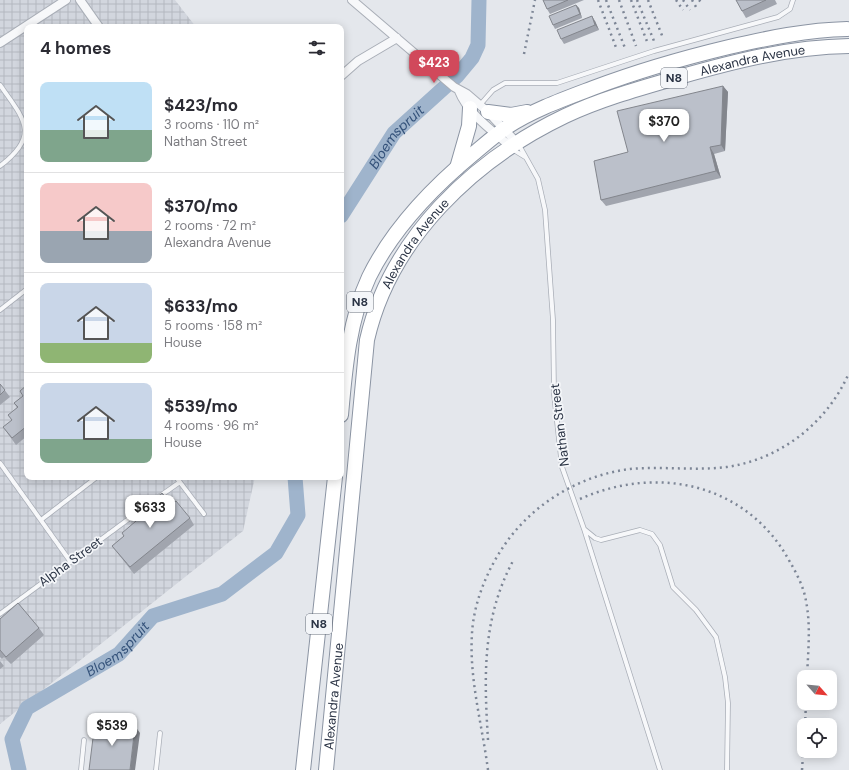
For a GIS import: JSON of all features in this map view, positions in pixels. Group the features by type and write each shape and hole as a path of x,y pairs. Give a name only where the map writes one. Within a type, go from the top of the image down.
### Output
{"highway":[{"name":"Alexandra Avenue","path":"344,386 351,335 361,297 382,254 412,213 456,168 501,131 543,109 643,70 714,51 791,34 819,30 847,29"},
{"name":"Alexandra Avenue","path":"326,770 364,361 371,323 392,273 424,224 454,192 514,145 564,116 634,90 704,69 793,49 849,46"},
{"path":"456,168 469,126 478,109 511,115 543,109"},
{"name":"Alexandra Avenue","path":"303,770 335,480"}],"street":[{"path":"29,24 66,0"},
{"path":"80,0 98,24"},
{"name":"Nathan Street","path":"352,0 456,89 462,100 478,109 514,145"},
{"path":"0,43 24,27"},
{"path":"344,73 358,61 397,38"},
{"name":"Nathan Street","path":"478,109 501,131"}],"lane":[{"path":"478,109 493,90 505,83 547,84 573,78 654,52 778,17 790,9 793,0"},
{"path":"0,85 22,116 24,124"},
{"path":"0,166 17,151 23,141 24,134"},
{"name":"Nathan Street","path":"514,145 525,157"},
{"name":"Nathan Street","path":"514,145 522,149 538,179 543,193 552,308 554,394 562,467 584,529 660,770"},
{"path":"0,310 24,291"},
{"path":"0,463 70,561"},
{"path":"41,520 93,480"},
{"path":"180,482 204,514"},
{"name":"Alpha Street","path":"0,614 70,561 180,482"},
{"path":"584,529 595,538 601,540 640,530 652,534 660,545 673,587 696,610 716,637 725,677 728,703 727,770"},
{"path":"156,770 160,733"},
{"path":"81,770 84,740"}],"shaded area":[{"path":"0,0 175,0 194,24 24,24 24,480 254,480 243,531 0,724"}],"building":[{"path":"543,0 568,0 547,9"},
{"path":"736,0 766,0 742,11"},
{"path":"576,5 580,14 553,25 549,16"},
{"path":"592,16 595,25 561,39 557,30"},
{"path":"723,86 721,145 710,147 716,171 601,200 594,161 628,152 617,111"},
{"path":"0,384 5,390 0,395"},
{"path":"24,388 24,428 12,438 3,427 12,420 8,415 18,407 14,403 23,396 20,391"},
{"path":"162,493 171,504 176,501 190,518 130,567 112,546 124,536 122,533 143,515 140,511"},
{"path":"18,603 39,628 6,657 0,650 0,619"},
{"path":"95,722 135,726 130,770 89,770"}],"waterway":[{"name":"Bloemspruit","path":"344,211 394,133 457,76 472,58 478,45 479,0"},
{"name":"Bloemspruit","path":"19,770 12,739 27,708 119,654 153,616 222,594 276,553 298,515 295,480"}],"railway":[{"path":"524,54 535,0"},
{"path":"598,0 617,50"},
{"path":"606,0 625,48"},
{"path":"619,0 636,46"},
{"path":"631,0 648,44"},
{"path":"637,0 654,41"},
{"path":"648,0 663,38"},
{"path":"676,0 683,10"},
{"path":"683,0 690,10"},
{"path":"692,0 696,7"},
{"path":"699,0 702,3"},
{"path":"488,770 472,667 473,621 479,596 489,572 501,550 520,526 533,513 562,492 595,477 612,472 642,468 703,469 727,467 747,463 766,456 784,447 815,423 840,391 849,373"},
{"path":"580,499 610,488 640,483 670,483 698,488 726,499 750,514 772,535 790,562 802,586 808,610 809,639 807,670"},
{"path":"488,740 486,670 491,625 496,603 514,559"},
{"path":"805,718 806,710"},
{"path":"802,770 803,758"}]}
